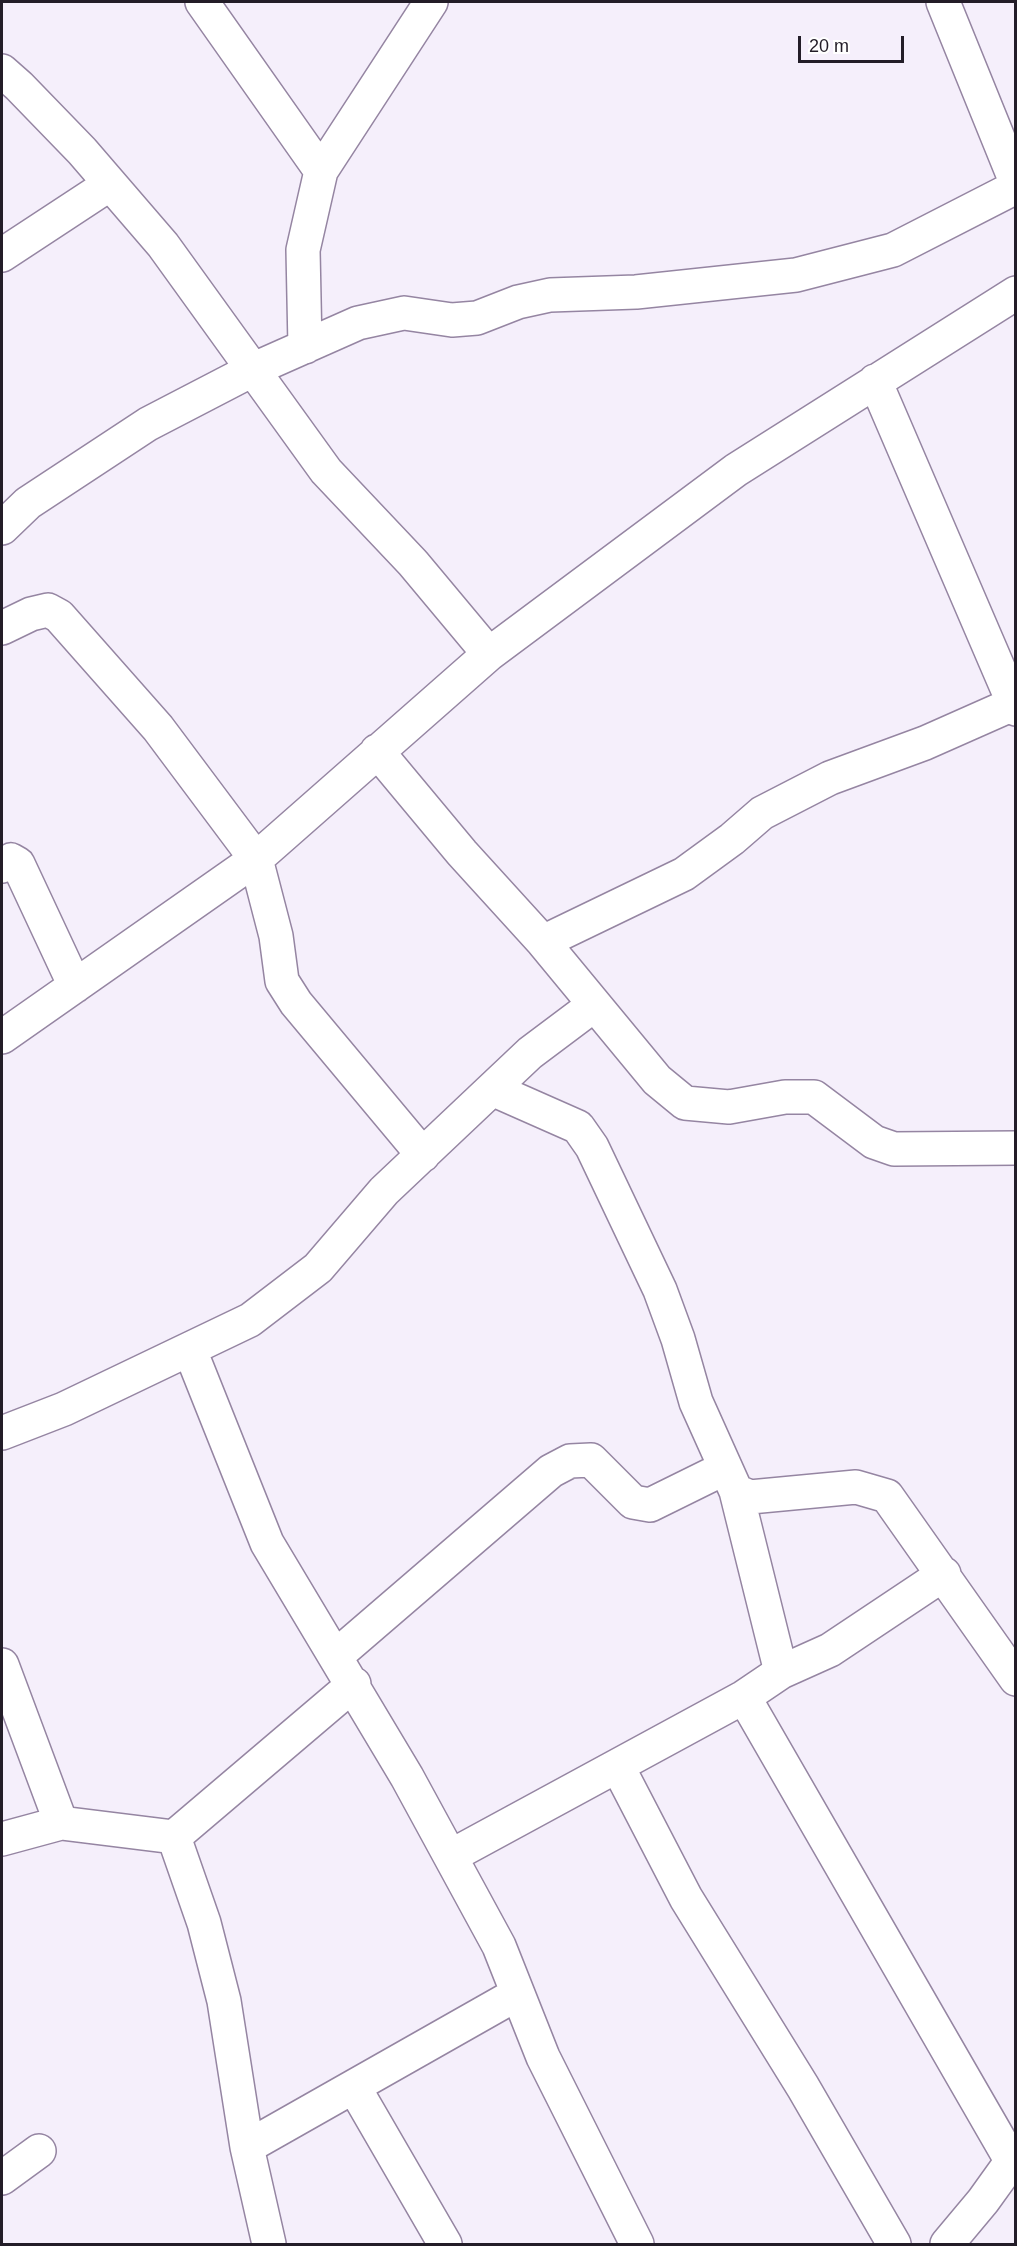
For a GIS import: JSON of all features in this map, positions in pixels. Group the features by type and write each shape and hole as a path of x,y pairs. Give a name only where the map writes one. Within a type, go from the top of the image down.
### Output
{"street":[{"path":"202,2 321,171"},
{"path":"305,347 303,250 321,171 431,2"},
{"path":"943,2 1009,148 1016,182"},
{"path":"2,71 19,86 110,184 163,245 326,471 413,563 489,654"},
{"path":"2,255 110,184"},
{"path":"2,528 28,503 148,424 252,370 358,323 404,313 452,320 477,318 518,302 550,295 636,292 796,275 893,250 1016,187"},
{"path":"2,1037 256,859 489,654 736,470 1016,293"},
{"path":"543,942 684,874 732,839 762,813 830,778 925,743 1014,706 875,381"},
{"path":"2,628 31,614 48,610 58,616 158,728 256,859 276,936 282,981 296,1003 423,1155"},
{"path":"377,751 462,854 543,942 657,1080 685,1103 729,1107 785,1097 814,1097 874,1142 894,1149 1016,1148"},
{"path":"2,866 12,860 18,864 75,986"},
{"path":"2,1433 63,1409 250,1320 318,1268 384,1191 530,1053 594,1005"},
{"path":"492,1089 578,1127 592,1147 660,1290 678,1339 696,1402 730,1480 781,1672"},
{"path":"190,1350 267,1543 354,1684 499,1946 543,2057 637,2244"},
{"path":"336,1656 551,1472 570,1461 591,1460 633,1502 650,1505 730,1480"},
{"path":"730,1480 750,1497 856,1487 887,1496 1016,1679"},
{"path":"451,1856 744,1697 781,1672 830,1650 944,1574"},
{"path":"2,1665 61,1823"},
{"path":"2,1839 61,1823 174,1837 354,1684"},
{"path":"744,1697 1013,2157 983,2201 947,2244"},
{"path":"618,1767 686,1898 803,2086 894,2244"},
{"path":"174,1837 204,1923 224,2001 247,2147 269,2244"},
{"path":"247,2147 517,1994"},
{"path":"354,2086 445,2244"},
{"path":"2,2178 39,2151"}]}
